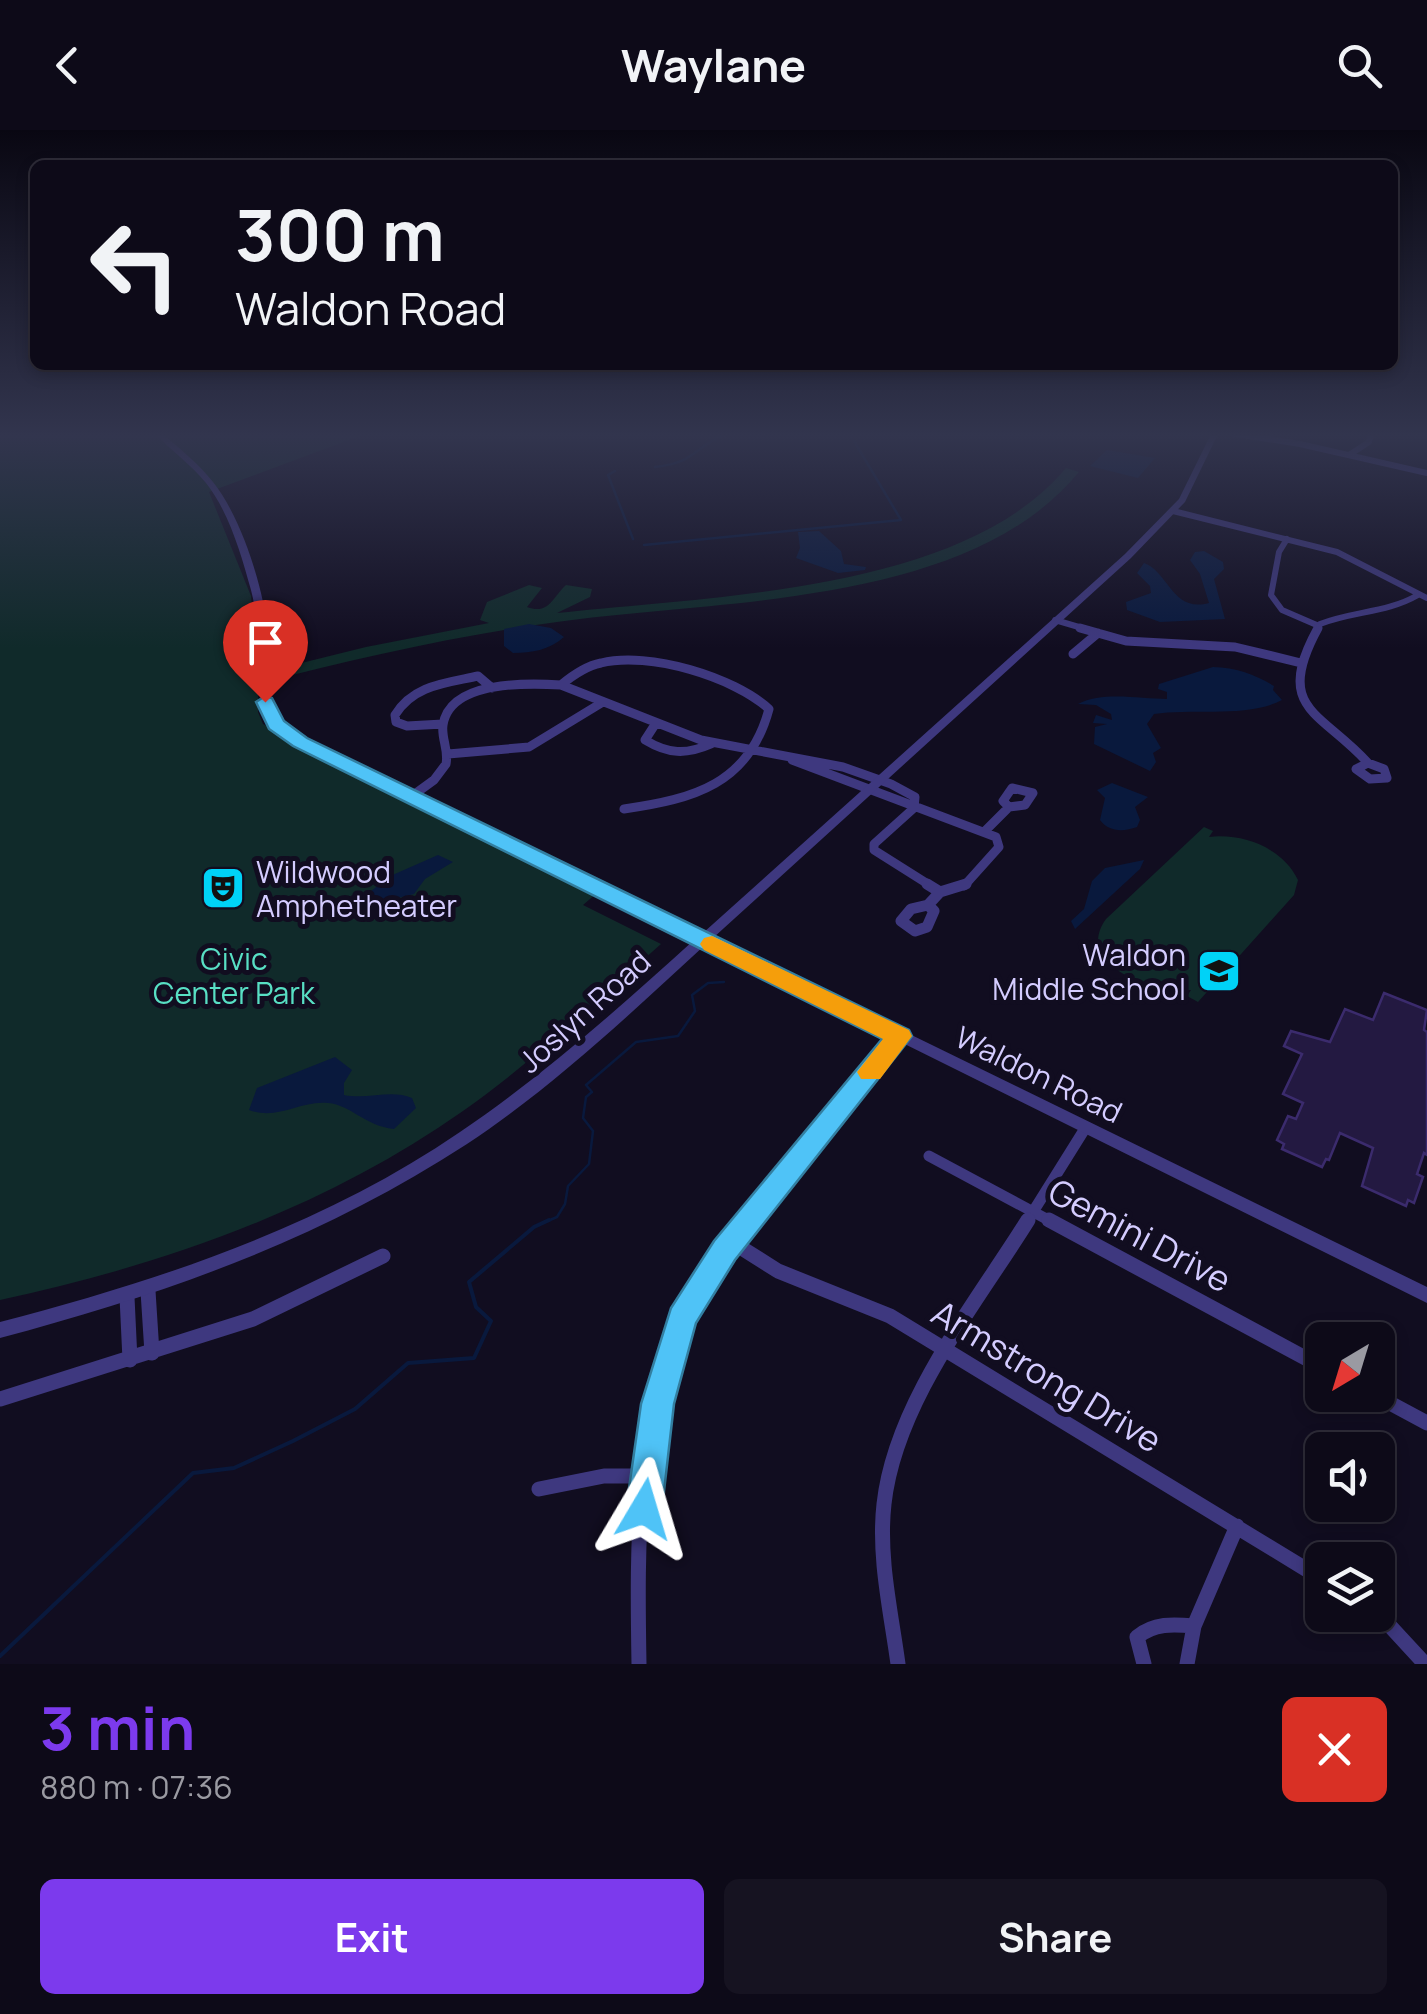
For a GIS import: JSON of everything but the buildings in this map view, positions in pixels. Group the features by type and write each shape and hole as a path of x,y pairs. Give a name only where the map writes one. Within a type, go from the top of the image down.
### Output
{"street":[{"name":"Waldon Road","path":"224,506 259,604 264,696 271,718 292,738 1427,1295"},
{"name":"Joslyn Road","path":"0,1330 127,1297 284,1238 385,1189 515,1105 1056,620 1176,506"},
{"path":"1172,511 1350,558 1422,597"},
{"path":"1287,539 1280,552 1271,595 1282,610 1319,626"},
{"path":"1368,762 1319,724 1302,702 1297,679 1302,663 1319,626 1344,615 1393,609 1422,597"},
{"path":"1056,620 1154,645 1235,648 1302,663"},
{"path":"1074,654 1098,633"},
{"path":"561,685 597,663 636,660 678,668 764,702 768,713 763,734 752,753 724,781 697,796 624,809"},
{"path":"443,724 406,726 396,722 395,715 408,695 440,685 478,676 485,678 492,688"},
{"path":"412,796 439,776 448,754 443,724 458,702 492,688 524,684 561,685 712,743 872,783"},
{"path":"448,754 530,747 603,702"},
{"path":"656,723 645,740 666,754 693,753 712,743"},
{"path":"792,760 803,757 838,763 914,808 986,831 999,840 999,847 962,888 940,892 928,905"},
{"path":"830,772 838,763"},
{"path":"986,831 1009,807"},
{"path":"914,808 874,844 874,850 940,892"},
{"path":"639,1664 637,1575 648,1476 658,1404 682,1318 732,1242 900,1036"},
{"path":"898,1664 886,1573 884,1505 891,1462 905,1421 1086,1128"},
{"name":"Gemini Drive","path":"929,1156 1305,1358"},
{"name":"Armstrong Drive","path":"732,1242 778,1271 876,1310 948,1350 1305,1568"},
{"path":"0,1398 254,1319 383,1256"},
{"path":"148,1290 152,1353"},
{"path":"127,1297 130,1360"},
{"path":"1395,1405 1427,1423"},
{"path":"539,1489 604,1476 648,1476"},
{"path":"1187,1664 1194,1626 1237,1526"},
{"path":"1144,1664 1136,1637 1145,1629 1154,1625 1194,1626"},
{"path":"1395,1630 1426,1664"}],"green space":[{"name":"Civic Center Park","path":"0,506 214,506 251,596 257,674 489,623 480,620 487,602 529,585 542,588 527,607 534,609 550,604 566,585 592,589 590,597 557,613 757,593 899,564 964,541 1024,506 1043,506 1031,517 973,550 907,573 763,600 482,634 258,684 258,712 263,724 597,893 583,905 661,944 489,1092 356,1177 241,1229 182,1250 0,1300"},
{"path":"1204,827 1213,831 1209,837 1248,840 1272,851 1298,880 1294,895 1198,1002 1187,996 1191,990 1159,987 1123,974 1100,950 1098,936 1106,919"}],"water":[{"path":"819,531 841,551 844,564 866,567 865,570 838,573 796,558 800,548 798,532"},
{"path":"1204,551 1223,562 1224,569 1214,579 1225,619 1160,622 1127,610 1126,602 1151,593 1150,586 1137,573 1144,563 1187,602 1209,603 1200,574 1190,560 1195,552"},
{"path":"529,624 551,628 564,637 534,651 513,653 504,646 504,629"},
{"path":"1213,667 1259,678 1274,686 1282,700 1237,711 1154,714 1147,724 1161,748 1153,753 1156,762 1150,771 1094,744 1095,727 1107,724 1093,723 1096,715 1112,720 1111,714 1096,705 1078,704 1110,697 1167,699 1167,692 1158,689 1159,684"},
{"path":"1112,783 1148,797 1135,807 1140,820 1137,827 1117,830 1100,820 1105,798 1097,790"},
{"path":"438,855 453,862 425,879 414,894 377,903 369,893 388,877"},
{"path":"1144,860 1140,869 1075,929 1071,921 1084,909 1092,881 1105,868"},
{"path":"335,1057 352,1070 344,1083 344,1095 404,1095 412,1098 416,1108 394,1129 328,1103 270,1113 249,1110 257,1088"}],"waterway":[{"path":"620,506 633,539"},
{"path":"644,545 901,520 892,506"},
{"path":"543,1223 557,1217 565,1204 568,1186 589,1164 593,1131 583,1118 586,1097 592,1092 586,1085 636,1042 678,1036 695,1011 692,995 708,983 724,982"},
{"path":"0,1656 193,1473 234,1468 293,1441 355,1409 408,1363 474,1358 491,1321 476,1307 469,1282 534,1227 549,1220"}],"slow traffic":[{"path":"712,944 900,1036 870,1072"}],"place":[{"name":"Wildwood Amphetheater","path":"223,888"},
{"name":"Waldon Middle School","path":"1219,971"}],"route":[{"path":"265,702 276,724 300,742 900,1036 724,1250 682,1318 658,1404 644,1509"}]}
